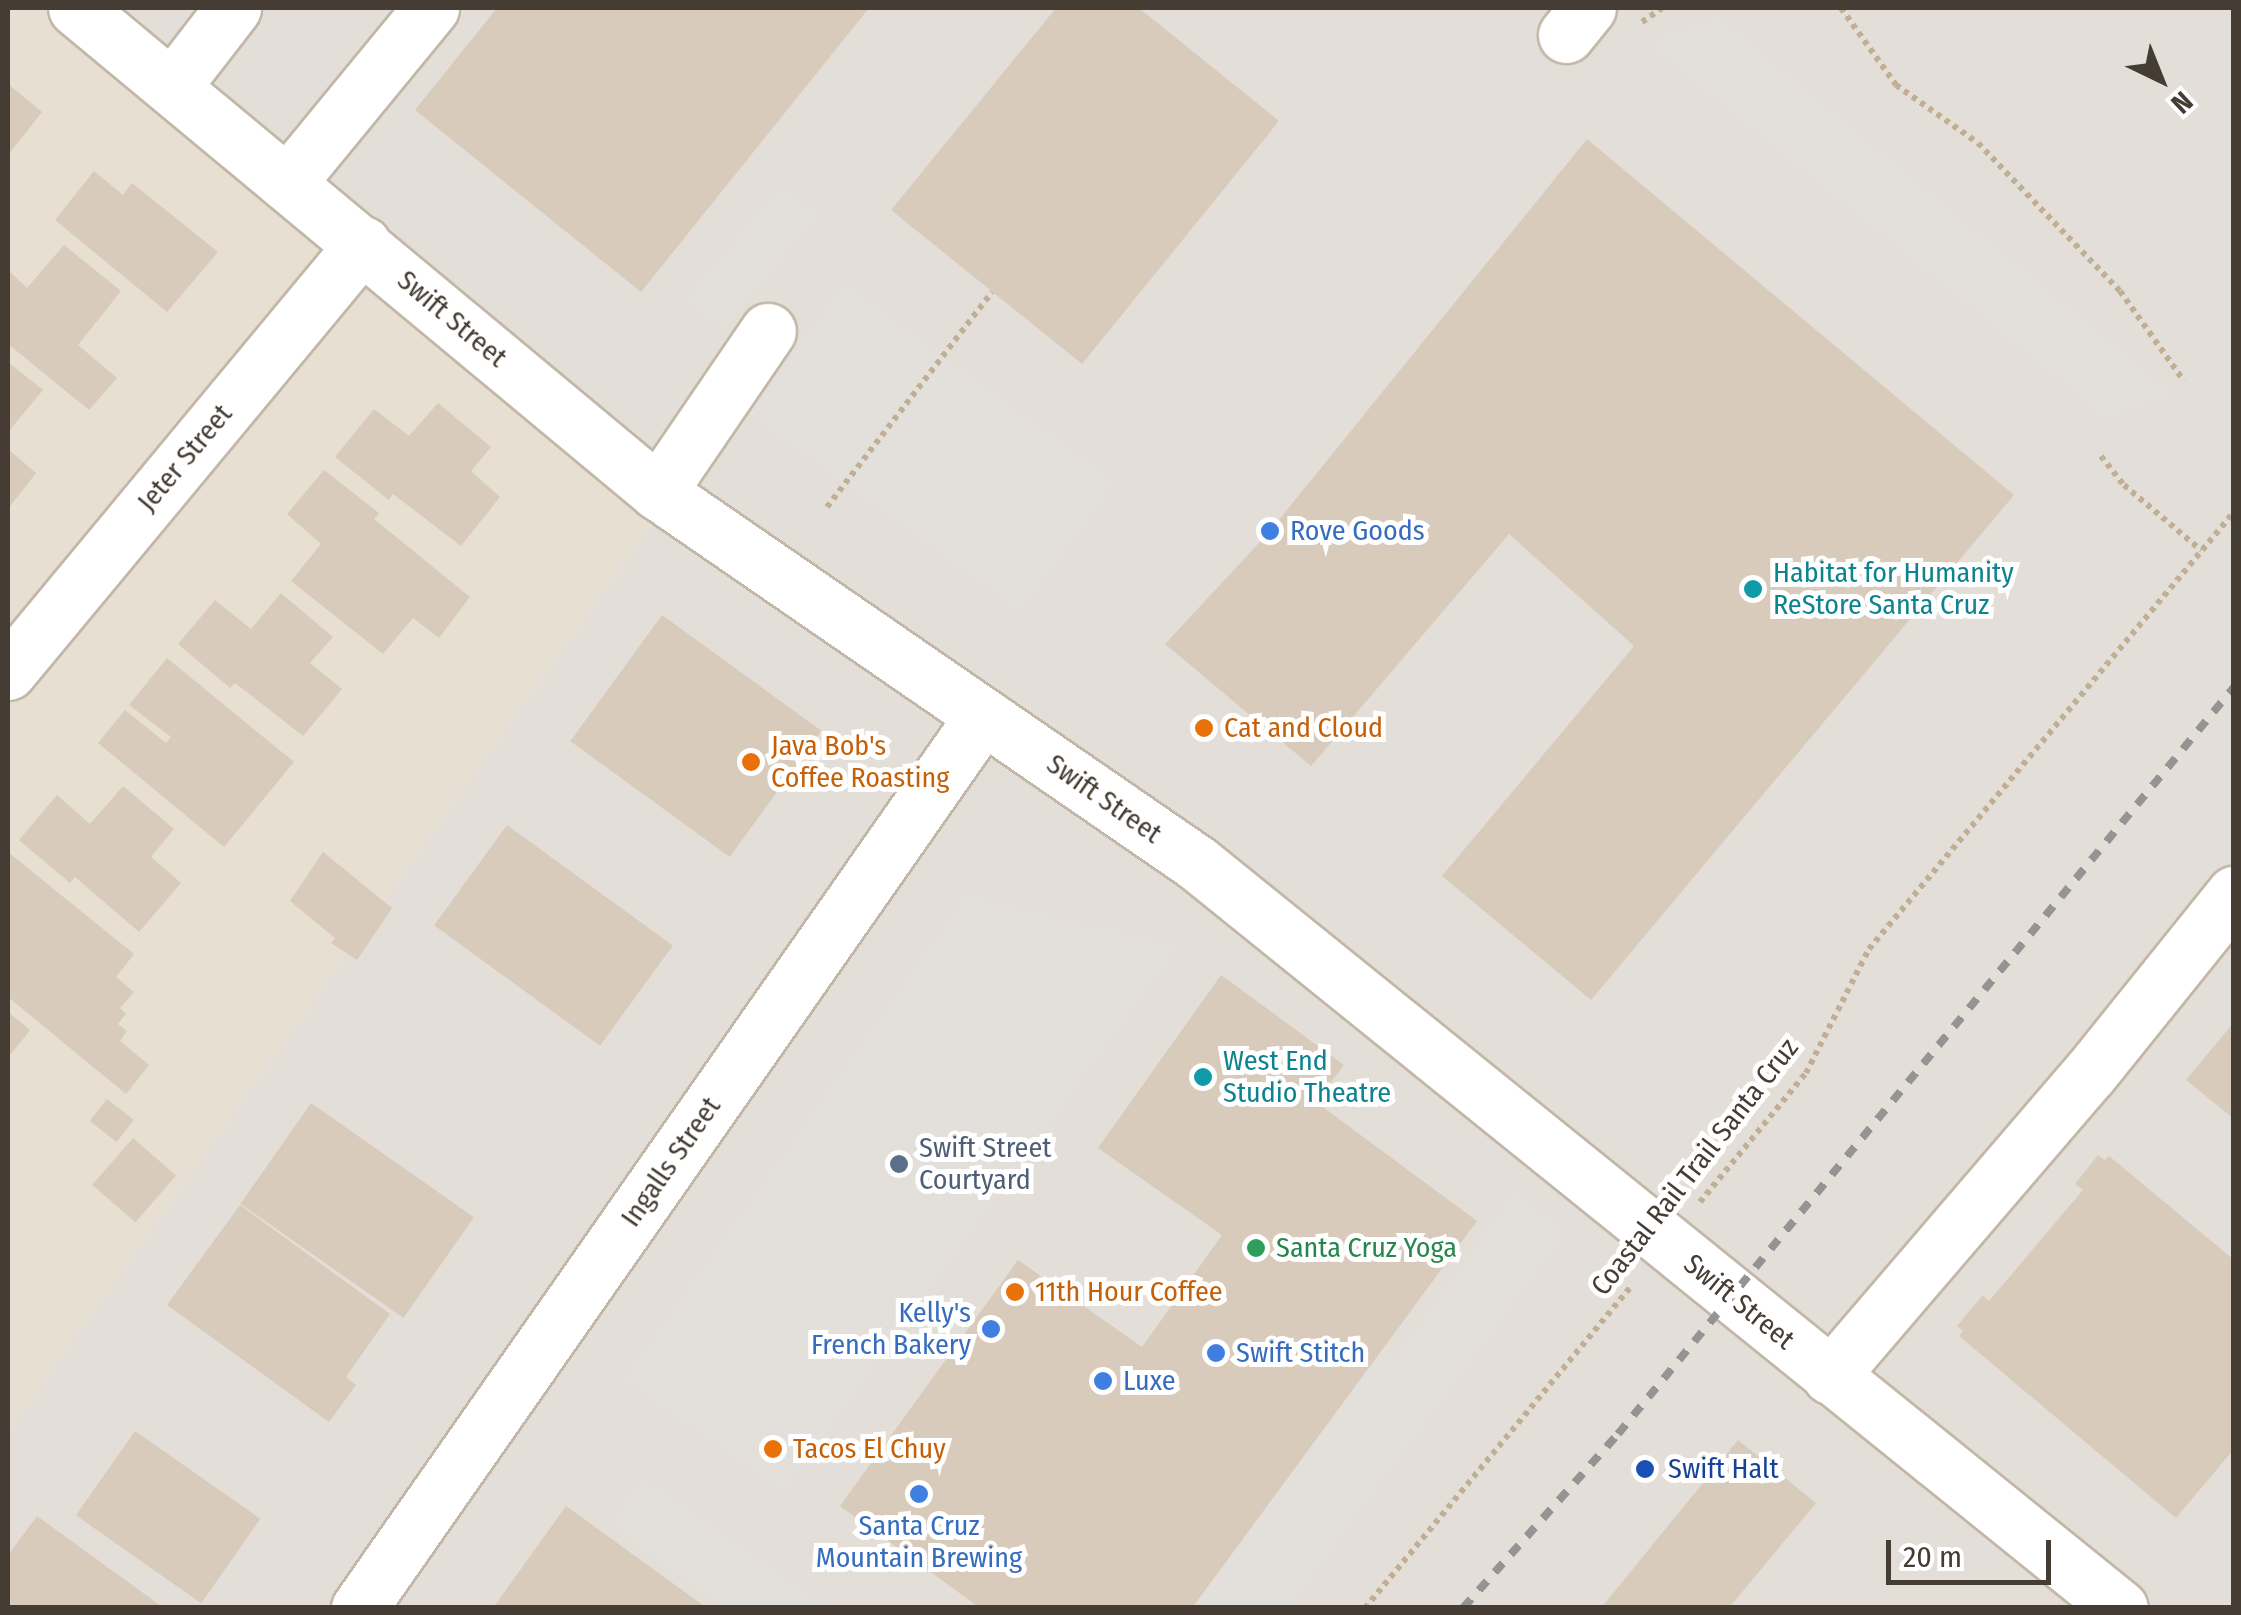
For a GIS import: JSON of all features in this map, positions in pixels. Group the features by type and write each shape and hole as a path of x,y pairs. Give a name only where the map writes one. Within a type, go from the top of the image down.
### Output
{"street":[{"name":"Swift Street","path":"76,8 289,181 658,492 1197,863 2120,1608"},
{"path":"172,87 233,8"},
{"path":"289,181 430,8"},
{"name":"Jeter Street","path":"8,672 363,244"},
{"path":"658,492 768,331"},
{"name":"Ingalls Street","path":"358,1608 982,716"},
{"path":"1830,1376 2090,1073 2234,894"}],"path":[{"path":"1841,8 1896,85 1978,143 2120,291 2184,381"},
{"path":"826,507 992,292"},
{"path":"2101,456 2124,485 2201,550"},
{"name":"Coastal Rail Trail Santa Cruz","path":"1364,1608 1806,1074 1869,949 2234,512"}],"shaded area":[{"path":"8,8 89,8 675,490 8,1431"},
{"path":"89,8 2233,8 2233,1607 8,1608 8,1431 675,490"},
{"path":"1718,19 2169,393 2105,415 1651,44"},
{"path":"782,187 816,216 723,328 688,299"},
{"path":"844,286 1113,482 1021,610 751,414"},
{"name":"Swift Street Courtyard","path":"967,897 1175,948 783,1490 626,1379"},
{"path":"1515,1194 1564,1233 1287,1607 1194,1608 1383,1347 1391,1367"},
{"path":"643,1479 823,1607 726,1607 612,1524"}],"building":[{"path":"497,8 869,8 641,292 415,110"},
{"path":"1056,8 1139,8 1279,121 1082,364 891,210"},
{"path":"8,84 42,112 8,155"},
{"name":"Habitat for Humanity ReStore Santa Cruz","path":"1587,139 2014,495 1591,1000 1442,876 1634,646 1509,534 1311,766 1165,644 1270,531"},
{"path":"94,171 123,195 132,183 218,252 167,312 55,220"},
{"path":"64,245 121,291 78,345 117,378 89,410 8,344 8,270 27,288"},
{"path":"8,362 43,390 8,432"},
{"path":"438,403 491,447 471,471 500,497 461,546 393,494 389,500 335,457 374,409 409,436"},
{"path":"8,449 36,473 8,509"},
{"path":"324,470 379,513 374,519 470,597 439,638 413,618 383,654 291,581 321,544 287,514"},
{"path":"281,593 333,637 310,663 342,689 303,736 235,683 230,688 178,644 215,600 251,629"},
{"path":"662,615 821,731 730,857 570,741"},
{"path":"167,658 294,762 224,847 98,743 125,710 166,743 171,737 129,705"},
{"path":"123,786 174,829 151,857 181,883 139,932 75,877 70,883 19,840 57,795 90,824"},
{"path":"507,825 673,945 600,1046 434,925"},
{"path":"8,852 134,954 116,977 134,992 120,1008 126,1014 118,1024 127,1031 120,1041 149,1065 126,1094 8,997"},
{"path":"323,852 392,908 357,960 331,943 335,938 290,901"},
{"path":"1221,975 1344,1065 1316,1102 1477,1221 1192,1608 980,1608 840,1506 1018,1260 1142,1347 1222,1235 1098,1148"},
{"path":"8,1012 30,1030 8,1058"},
{"path":"2234,1022 2234,1119 2186,1080"},
{"path":"107,1099 134,1120 117,1142 90,1121"},
{"path":"311,1103 474,1217 403,1318 240,1204"},
{"path":"133,1138 176,1175 135,1222 92,1185"},
{"path":"2098,1155 2105,1160 2109,1156 2234,1260 2234,1449 2176,1518 1959,1336 1963,1331 1957,1326 1983,1295 1989,1301 2083,1190 2075,1184"},
{"path":"240,1205 390,1314 346,1377 356,1385 329,1422 167,1305"},
{"path":"135,1431 260,1519 201,1603 76,1515"},
{"path":"1738,1440 1816,1503 1729,1608 1601,1608"},
{"path":"566,1506 707,1608 493,1608"},
{"path":"37,1516 164,1608 8,1608 8,1555"}],"railway":[{"path":"1463,1608 1618,1434 2234,687"}],"place":[{"name":"Rove Goods","path":"1270,531"},
{"name":"Habitat for Humanity ReStore Santa Cruz","path":"1753,589"},
{"name":"Cat and Cloud","path":"1204,728"},
{"name":"Java Bob's Coffee Roasting","path":"751,762"},
{"name":"West End Studio Theatre","path":"1203,1077"},
{"name":"Swift Street Courtyard","path":"899,1164"},
{"name":"Santa Cruz Yoga","path":"1256,1248"},
{"name":"11th Hour Coffee","path":"1015,1292"},
{"name":"Kelly's French Bakery","path":"991,1329"},
{"name":"Swift Stitch","path":"1216,1353"},
{"name":"Luxe","path":"1103,1381"},
{"name":"Tacos El Chuy","path":"773,1449"},
{"name":"Swift Halt","path":"1645,1469"},
{"name":"Santa Cruz Mountain Brewing","path":"919,1494"}]}
